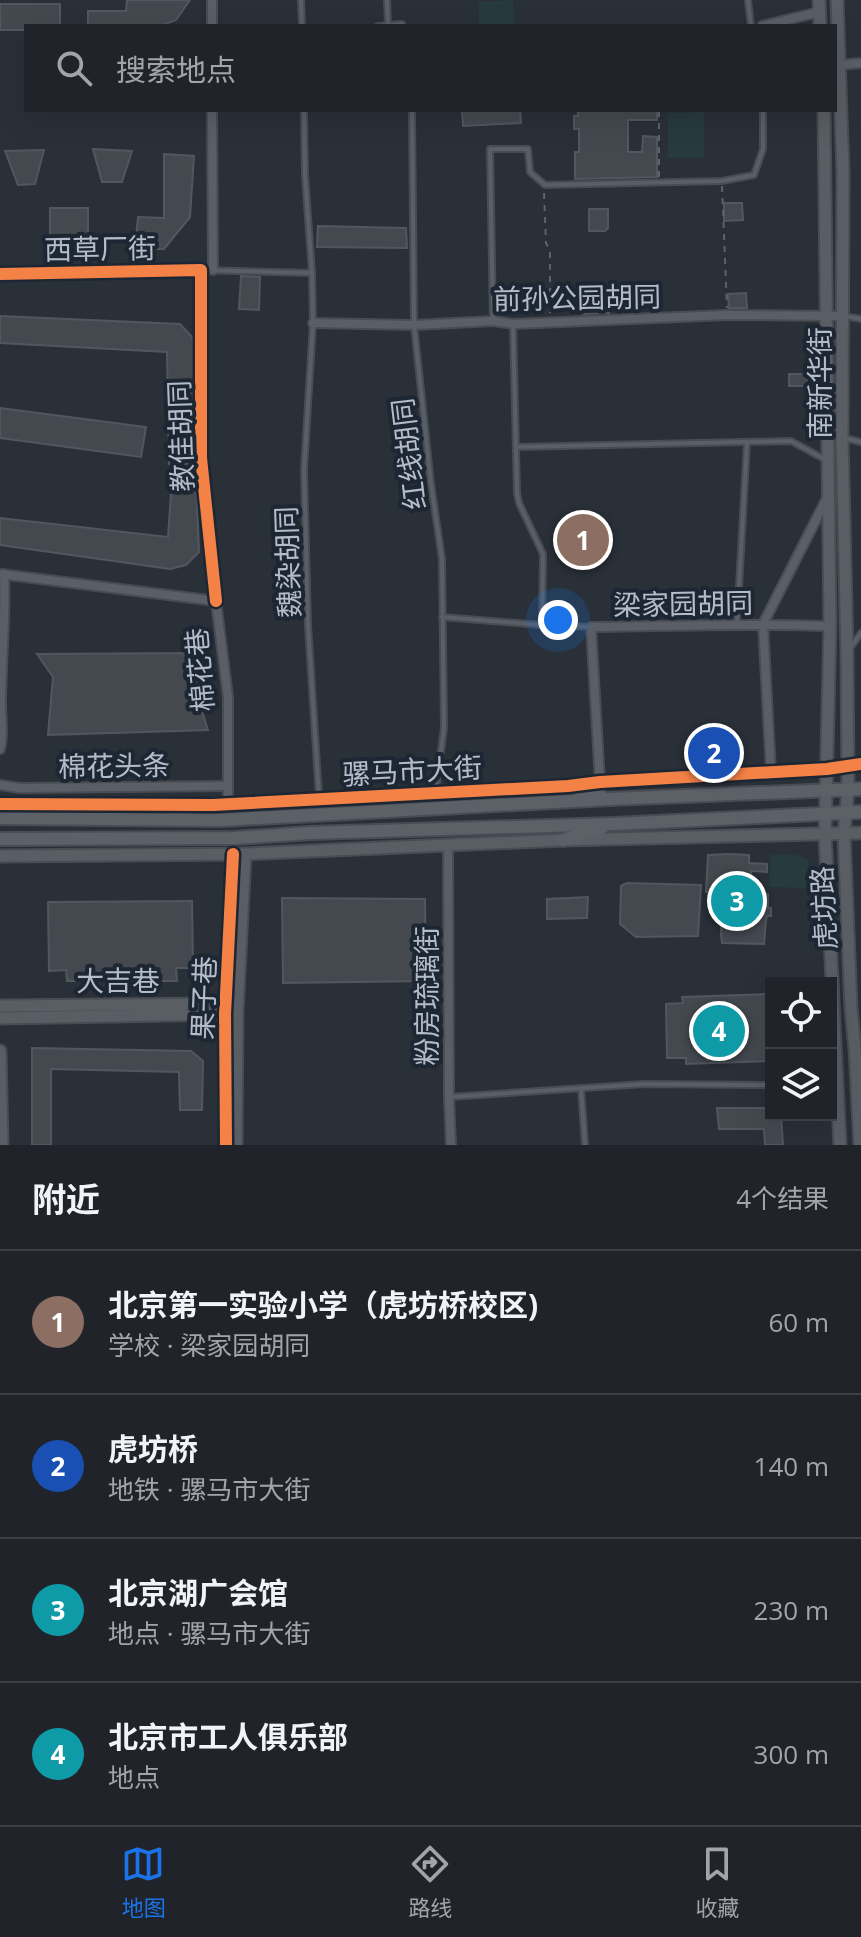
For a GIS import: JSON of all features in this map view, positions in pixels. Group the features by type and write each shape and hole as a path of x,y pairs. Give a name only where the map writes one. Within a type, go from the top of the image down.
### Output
{"main road":[{"path":"568,786 609,799"},
{"name":"骡马市大街","path":"0,818 305,816 854,789"},
{"path":"17,818 47,804"},
{"path":"166,805 192,819"},
{"name":"骡马市大街","path":"0,839 235,838 861,812"},
{"path":"563,840 614,824"}],"street":[{"path":"212,0 212,24"},
{"name":"南新华街","path":"837,0 843,172 842,437 847,766 854,789"},
{"path":"768,24 819,6"},
{"path":"840,65 861,63"},
{"path":"212,112 213,270"},
{"name":"南新华街","path":"824,112 830,626 827,791"},
{"name":"西草厂街","path":"0,274 201,270"},
{"name":"教佳胡同","path":"201,270 201,458 216,601"},
{"name":"前孙公园胡同","path":"313,323 414,325 493,321 513,324 727,315 843,316"},
{"path":"771,772 763,624 828,497"},
{"path":"0,749 3,738 0,705 2,574"},
{"name":"棉花巷","path":"2,574 216,601 228,697 228,804"},
{"name":"梁家园胡同","path":"591,627 830,626"},
{"path":"591,627 600,782"},
{"name":"骡马市大街","path":"0,804 166,805 319,800 827,769 861,764"},
{"name":"棉花头条","path":"0,785 20,788 228,786"},
{"name":"虎坊路","path":"854,789 845,813 844,834 851,1009 858,1048 860,1145"},
{"name":"虎坊路","path":"827,791 825,835 833,1049"},
{"path":"0,856 239,854 563,840 861,833"},
{"name":"粉房琉璃街","path":"448,846 451,1145"},
{"name":"果子巷","path":"226,1145 229,1009 239,854"},
{"name":"大吉巷","path":"0,1006 229,1009"},
{"name":"果子巷","path":"229,1009 236,1145"},
{"name":"大吉巷","path":"0,1018 229,1009"},
{"path":"0,1051 2,1145"},
{"name":"虎坊路","path":"837,1115 840,1145"}],"lane":[{"path":"301,0 302,24"},
{"path":"387,0 388,24"},
{"path":"748,0 751,24"},
{"name":"魏染胡同","path":"304,112 313,323 304,470 308,625 319,800"},
{"name":"红线胡同","path":"412,112 414,325 442,559 444,728 435,793"},
{"path":"493,321 490,149 528,149 530,172 544,184 722,181 754,175 763,149 763,112"},
{"path":"201,270 312,273"},
{"path":"843,316 861,319"},
{"path":"513,324 517,493 543,554 542,625"},
{"path":"842,437 861,442"},
{"path":"517,447 791,441 828,460"},
{"path":"737,626 747,442"},
{"name":"梁家园胡同","path":"442,617 591,627"},
{"path":"847,652 861,633"},
{"path":"449,1098 644,1084 765,1085"},
{"path":"581,1088 585,1145"}],"path":[{"path":"659,112 659,183"},
{"path":"722,181 727,315"},
{"path":"544,184 546,243 550,251 550,322"}],"green space":[{"path":"513,0 515,24 479,24 478,2"},
{"path":"704,112 704,158 668,158 668,113"},
{"path":"770,855 797,855 809,861 808,888 769,887"}],"building":[{"path":"127,0 190,0 176,20 165,24 88,24 88,11 126,11"},
{"path":"0,4 60,4 60,24 24,24 24,30 0,30"},
{"path":"462,112 520,112 521,123 463,126"},
{"path":"578,112 657,112 657,120 628,120 628,152 642,152 643,136 657,137 657,177 575,179 579,129 574,129 574,116 578,116"},
{"path":"93,149 132,151 122,182 102,182"},
{"path":"44,150 35,184 18,185 5,151"},
{"path":"164,154 194,156 190,217 164,249 135,249 138,217 164,218"},
{"path":"724,203 742,203 743,220 724,221"},
{"path":"50,208 88,208 88,242 50,242"},
{"path":"589,209 608,209 608,228 605,231 589,231"},
{"path":"318,226 406,228 407,248 317,247"},
{"path":"241,276 260,277 259,310 239,309"},
{"path":"746,293 747,308 729,308 728,294"},
{"path":"582,297 609,298 609,313 582,314"},
{"path":"0,316 180,324 192,337 194,348 195,464 169,464 167,352 0,343"},
{"path":"789,374 807,374 807,386 789,386"},
{"path":"0,408 146,427 141,457 0,438"},
{"path":"172,479 196,479 199,552 186,565 170,569 0,545 0,518 168,537"},
{"path":"195,653 197,696 208,730 48,735 53,677 37,654"},
{"path":"708,855 749,855 749,863 767,864 767,872 751,871 751,893 768,894 768,908 771,908 771,916 767,916 766,920 764,944 722,943 723,892 706,892"},
{"path":"627,883 701,885 698,936 636,937 620,924 621,886"},
{"path":"588,897 587,918 547,919 547,899"},
{"path":"282,898 425,899 426,981 283,983"},
{"path":"192,901 193,968 176,968 177,981 67,981 66,970 49,971 48,902"},
{"path":"765,994 765,1061 686,1064 686,1058 667,1058 666,1004 683,1003 682,997"},
{"path":"32,1048 191,1051 203,1061 202,1110 180,1110 179,1072 51,1069 51,1145 32,1145"},
{"path":"717,1108 765,1108 765,1121 781,1121 783,1145 765,1145 764,1129 719,1129"}],"cycle path":[{"path":"0,274 201,270 201,458 216,601"},
{"path":"0,804 213,805 568,786 827,769 861,764"},
{"path":"226,1145 225,1014 233,854"}],"place":[{"name":"北京第一实验小学（虎坊桥校区)","path":"583,540"},
{"name":"虎坊桥","path":"714,753"},
{"name":"北京湖广会馆","path":"737,901"},
{"name":"北京市工人俱乐部","path":"719,1031"}]}
